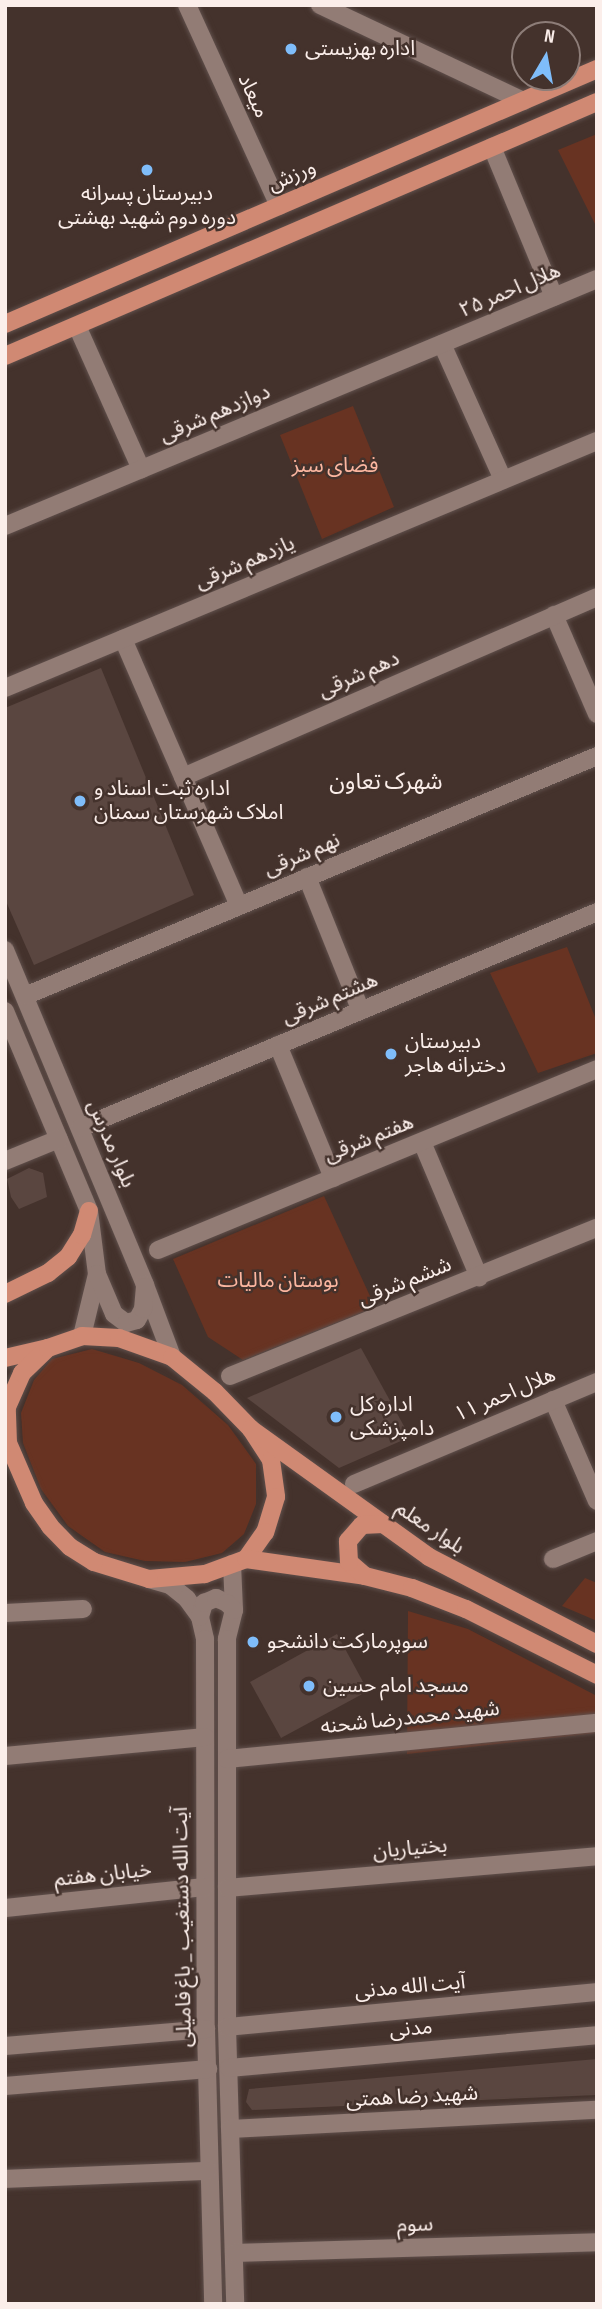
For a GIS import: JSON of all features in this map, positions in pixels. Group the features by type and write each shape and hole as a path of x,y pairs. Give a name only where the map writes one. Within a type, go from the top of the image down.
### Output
{"main road":[{"name":"ورزش","path":"11,321 597,69"},
{"path":"5,356 597,102"},
{"path":"366,169 379,195"},
{"path":"11,321 30,345"},
{"path":"5,1294 47,1273 68,1257 82,1236 89,1211"},
{"path":"5,1358 48,1348 82,1335 119,1338 172,1357 215,1392 251,1429 271,1460 276,1497 265,1532 239,1561 205,1574 149,1579 94,1562 71,1547 34,1503 6,1443 7,1407 12,1395 22,1373 48,1348"},
{"name":"بلوار معلم","path":"251,1429 429,1558 597,1644"},
{"path":"365,1576 349,1562 348,1541 362,1525 383,1524"},
{"path":"239,1561 365,1576 412,1588 466,1609 597,1675"}],"street":[{"name":"میعاد","path":"187,5 279,206"},
{"path":"320,5 523,101"},
{"path":"492,147 554,297"},
{"name":"هلال احمر ۲۵","path":"442,344 597,279"},
{"path":"77,326 141,470"},
{"path":"442,344 503,480"},
{"name":"دوازدهم شرقی","path":"5,526 442,344"},
{"name":"یازدهم شرقی","path":"5,688 597,441"},
{"name":"دهم شرقی","path":"183,777 597,597"},
{"path":"554,615 597,714"},
{"path":"123,639 239,906"},
{"name":"نهم شرقی","path":"25,996 597,756"},
{"path":"307,877 361,1011"},
{"name":"هشتم شرقی","path":"80,1128 597,912"},
{"name":"بلوار مدرس","path":"5,950 145,1285 172,1357"},
{"path":"5,1011 89,1211 97,1274 114,1314 126,1323 137,1320 143,1309 145,1285"},
{"path":"278,1045 333,1178"},
{"name":"هفتم شرقی","path":"158,1250 597,1069"},
{"path":"5,1161 59,1139"},
{"path":"422,1142 479,1277"},
{"name":"ششم شرقی","path":"230,1376 597,1228"},
{"path":"82,1335 97,1274"},
{"name":"هلال احمر ۱۱","path":"354,1484 597,1382"},
{"path":"553,1400 597,1501"},
{"path":"553,1559 597,1541"},
{"name":"آیت الله دستغیب _ باغ فامیلی","path":"236,2304 227,2027 227,1639 234,1611 239,1561"},
{"path":"149,1579 170,1585 187,1599 200,1617"},
{"path":"200,1617 204,1603 216,1598 227,1603 234,1611"},
{"path":"5,1613 83,1609"},
{"name":"آیت الله دستغیب _ باغ فامیلی","path":"200,1617 205,1639 206,2029 213,2304"},
{"name":"شهید محمدرضا شحنه","path":"227,1759 597,1723"},
{"path":"5,1756 205,1737"},
{"name":"بختیاریان","path":"227,1888 597,1856"},
{"name":"خیابان هفتم","path":"5,1908 205,1887"},
{"name":"آیت الله مدنی","path":"227,2027 597,1992"},
{"path":"5,2046 206,2029"},
{"name":"مدنی","path":"229,2068 597,2035"},
{"path":"5,2086 208,2069"},
{"name":"شهید رضا همتی","path":"230,2129 597,2110"},
{"path":"5,2179 208,2171"},
{"name":"سوم","path":"234,2253 597,2242"}],"green space":[{"path":"597,134 597,228 558,150"},
{"name":"فضای سبز","path":"353,406 394,507 322,539 280,435"},
{"path":"567,947 597,1022 597,1053 538,1073 490,973"},
{"name":"بوستان مالیات","path":"324,1196 375,1307 243,1360 208,1337 173,1259"},
{"path":"92,1349 139,1363 182,1385 228,1425 256,1464 256,1504 244,1534 222,1553 185,1562 145,1561 105,1552 68,1526 41,1489 23,1443 21,1413 34,1380 52,1359"},
{"path":"585,1578 597,1583 597,1621 562,1606"},
{"path":"408,1611 468,1629 597,1696 597,1733 407,1754"}],"building":[{"name":"اداره ثبت اسناد و املاک شهرستان سمنان","path":"101,668 194,895 34,965 5,899 5,708"},
{"path":"29,1168 43,1173 47,1197 19,1209 11,1197 7,1179"},
{"name":"اداره کل دامپزشکی","path":"361,1348 410,1437 339,1468 247,1398"},
{"name":"مسجد امام حسین","path":"337,1634 368,1691 281,1738 250,1682"},
{"path":"597,2059 597,2095 252,2110 246,2102 249,2089"}],"place":[{"name":"اداره بهزیستی","path":"291,49"},
{"name":"دبیرستان پسرانه دوره دوم شهید بهشتی","path":"147,170"},
{"name":"اداره ثبت اسناد و املاک شهرستان سمنان","path":"80,801"},
{"name":"دبیرستان دخترانه هاجر","path":"391,1054"},
{"name":"اداره کل دامپزشکی","path":"336,1417"},
{"name":"سوپرمارکت دانشجو","path":"253,1642"},
{"name":"مسجد امام حسین","path":"309,1686"}],"district":[{"name":"شهرک تعاون","path":"386,782"}]}
